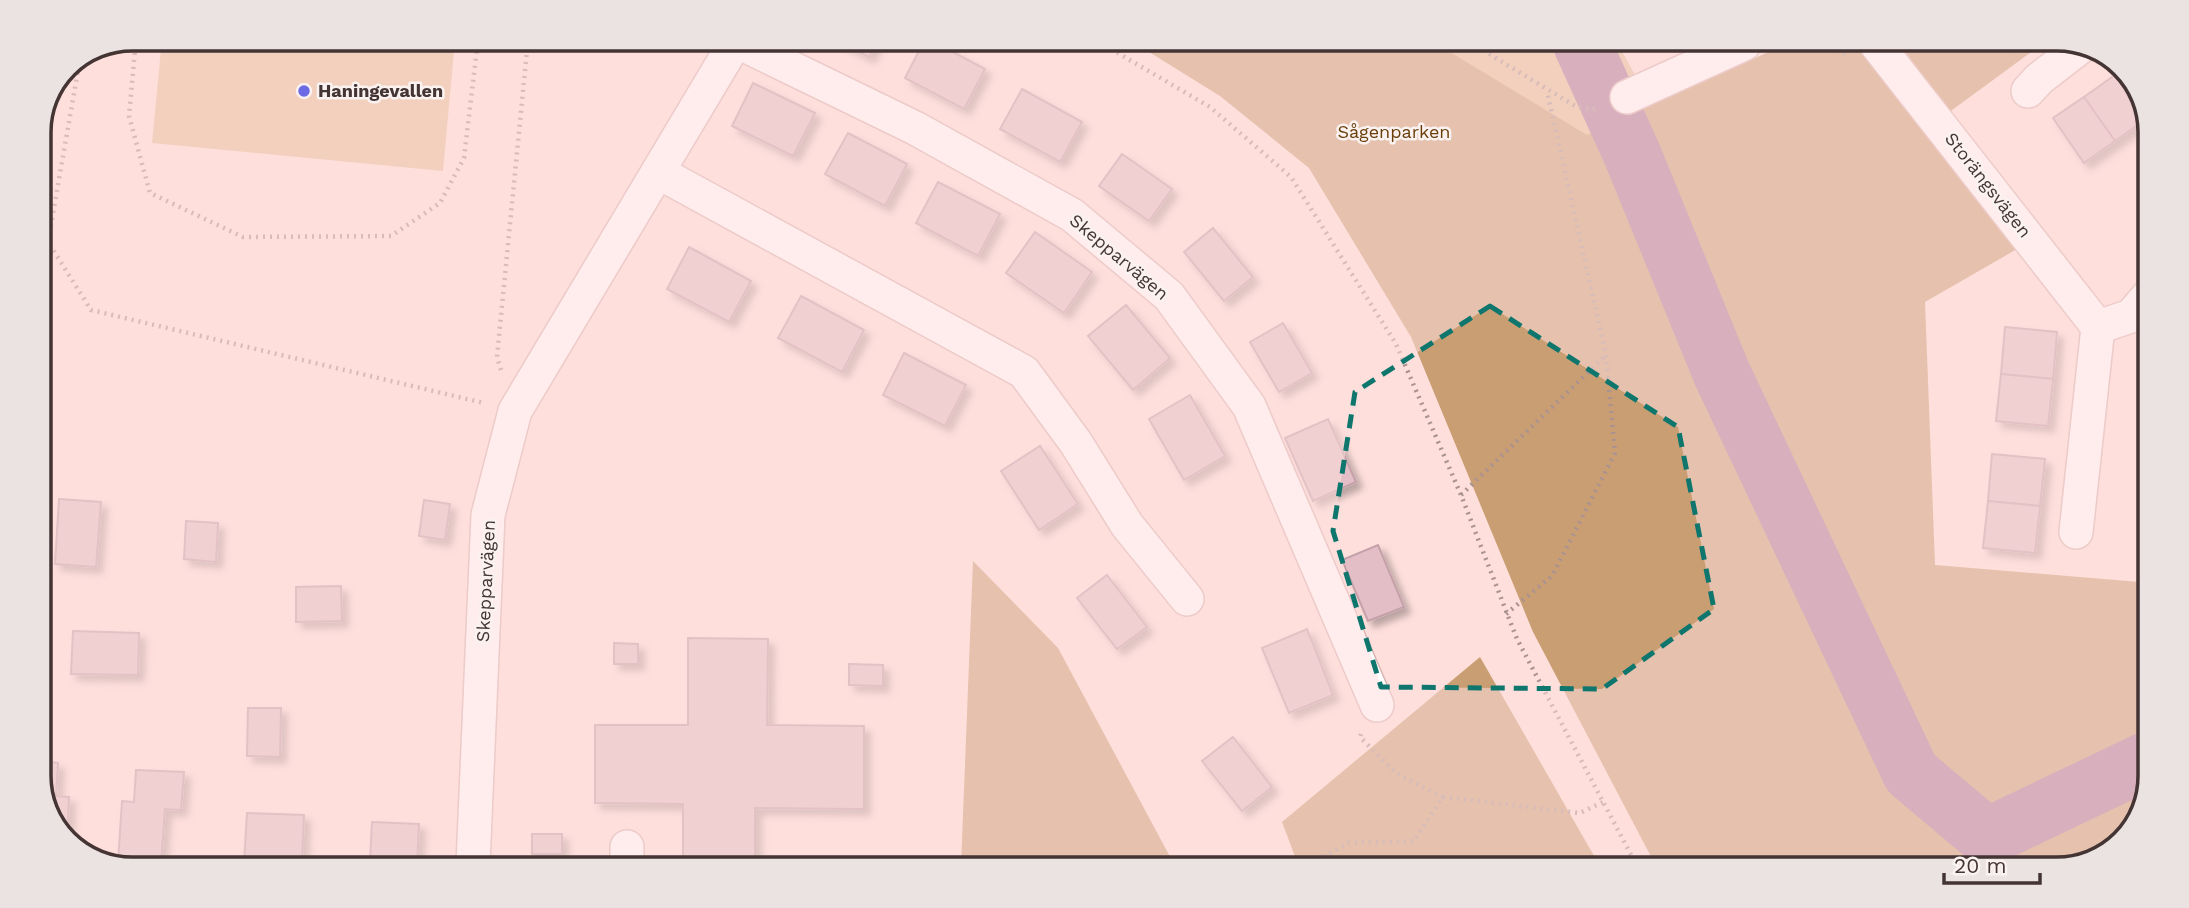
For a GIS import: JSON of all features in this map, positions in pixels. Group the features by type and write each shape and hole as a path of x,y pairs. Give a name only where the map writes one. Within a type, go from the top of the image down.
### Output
{"street":[{"name":"Skepparvägen","path":"472,857 488,515 515,411 730,51"},
{"name":"Skepparvägen","path":"757,51 915,128 1072,215 1169,296 1249,406 1377,705"},
{"path":"1627,97 1729,51"},
{"name":"Storängsvägen","path":"1882,51 2098,327"},
{"path":"2028,91 2074,52"},
{"path":"658,172 1024,372 1076,443 1127,525 1187,599"},
{"path":"2076,533 2098,327 2130,316 2138,307"}],"path":[{"path":"135,51 129,116 150,192 243,237 391,236 440,203 464,158 477,51"},
{"path":"515,411 497,357 527,51"},
{"path":"1114,51 1210,107 1291,177 1396,344 1461,495 1517,639 1632,857"},
{"path":"1484,51 1547,91 1575,106 1592,110"},
{"path":"51,225 78,71"},
{"path":"1506,614 1552,576 1615,453 1606,355 1547,91"},
{"path":"51,247 91,310 515,411"},
{"path":"1461,495 1606,355"},
{"path":"1377,705 1360,737 1397,774 1443,797 1580,813 1603,802"},
{"path":"1323,857 1348,843 1414,841 1443,797"}],"highlighted area":[{"path":"1490,306 1678,427 1714,609 1602,689 1381,687 1333,531 1355,392"}],"green space":[{"name":"Haningevallen","path":"161,51 454,51 443,171 152,143"},
{"path":"1148,51 1448,51 1587,135 1771,51 1861,51 2017,249 1925,302 1935,565 2138,582 2138,777 2137,792 2122,826 2102,844 2068,857 1651,857 1533,632 1411,337 1309,168 1220,96"},
{"name":"Sågenparken","path":"1149,51 1622,51 1651,104 1360,250 1310,166 1221,93"},
{"path":"1905,51 2033,51 1948,113"},
{"path":"973,561 1058,648 1170,857 961,857"},
{"path":"1480,657 1595,857 1295,857 1282,822"}],"building":[{"path":"857,51 872,51 869,57"},
{"path":"919,51 951,51 985,69 964,109 905,78"},
{"path":"2115,75 2130,97 2138,125 2115,141 2084,97"},
{"path":"753,83 815,113 793,156 732,126"},
{"path":"1022,89 1082,122 1060,162 1000,129"},
{"path":"2084,97 2115,141 2084,163 2053,118"},
{"path":"848,133 907,164 885,206 825,174"},
{"path":"1122,154 1172,189 1149,221 1099,186"},
{"path":"938,182 1000,214 978,256 916,223"},
{"path":"1213,228 1253,277 1224,301 1184,252"},
{"path":"1035,232 1092,272 1064,313 1006,273"},
{"path":"689,247 751,281 729,322 667,289"},
{"path":"801,296 864,330 842,372 778,338"},
{"path":"1126,305 1170,358 1133,390 1088,336"},
{"path":"1283,323 1312,373 1279,392 1250,342"},
{"path":"2005,327 2057,332 2053,379 2001,374"},
{"path":"904,353 966,385 945,426 883,395"},
{"path":"2001,374 2053,379 2048,426 1996,421"},
{"path":"1190,395 1225,456 1184,480 1149,419"},
{"path":"1328,419 1356,482 1313,501 1285,438"},
{"path":"1040,446 1078,504 1039,530 1001,471"},
{"path":"1992,454 2045,459 2040,506 1988,501"},
{"path":"59,499 101,502 96,567 55,564"},
{"path":"424,500 450,504 445,540 419,536"},
{"path":"1988,501 2040,506 2035,553 1983,548"},
{"path":"186,521 218,523 216,562 184,559"},
{"path":"1378,545 1404,607 1368,621 1342,560"},
{"path":"1107,575 1147,627 1117,649 1077,598"},
{"path":"341,586 342,621 296,622 296,587"},
{"path":"1307,629 1333,695 1289,713 1262,648"},
{"path":"73,631 139,633 138,675 71,674"},
{"path":"688,638 768,639 767,725 864,726 864,809 755,808 755,857 683,857 683,804 595,803 595,725 688,725"},
{"path":"614,643 638,644 638,664 614,664"},
{"path":"849,664 883,665 883,686 849,685"},
{"path":"248,708 281,708 280,757 247,756"},
{"path":"1233,737 1272,787 1242,811 1202,761"},
{"path":"51,762 58,763 56,796 69,797 68,826 52,792"},
{"path":"136,770 184,772 181,810 165,809 161,857 118,856 122,801 134,802"},
{"path":"247,813 304,815 302,857 244,857"},
{"path":"372,822 419,824 417,857 370,857"},
{"path":"532,834 562,834 562,854 532,854"}],"waterway":[{"path":"1585,51 1632,154 1722,374 1911,773 1987,837 2138,765"}],"place":[{"name":"Haningevallen","path":"304,91"}]}
